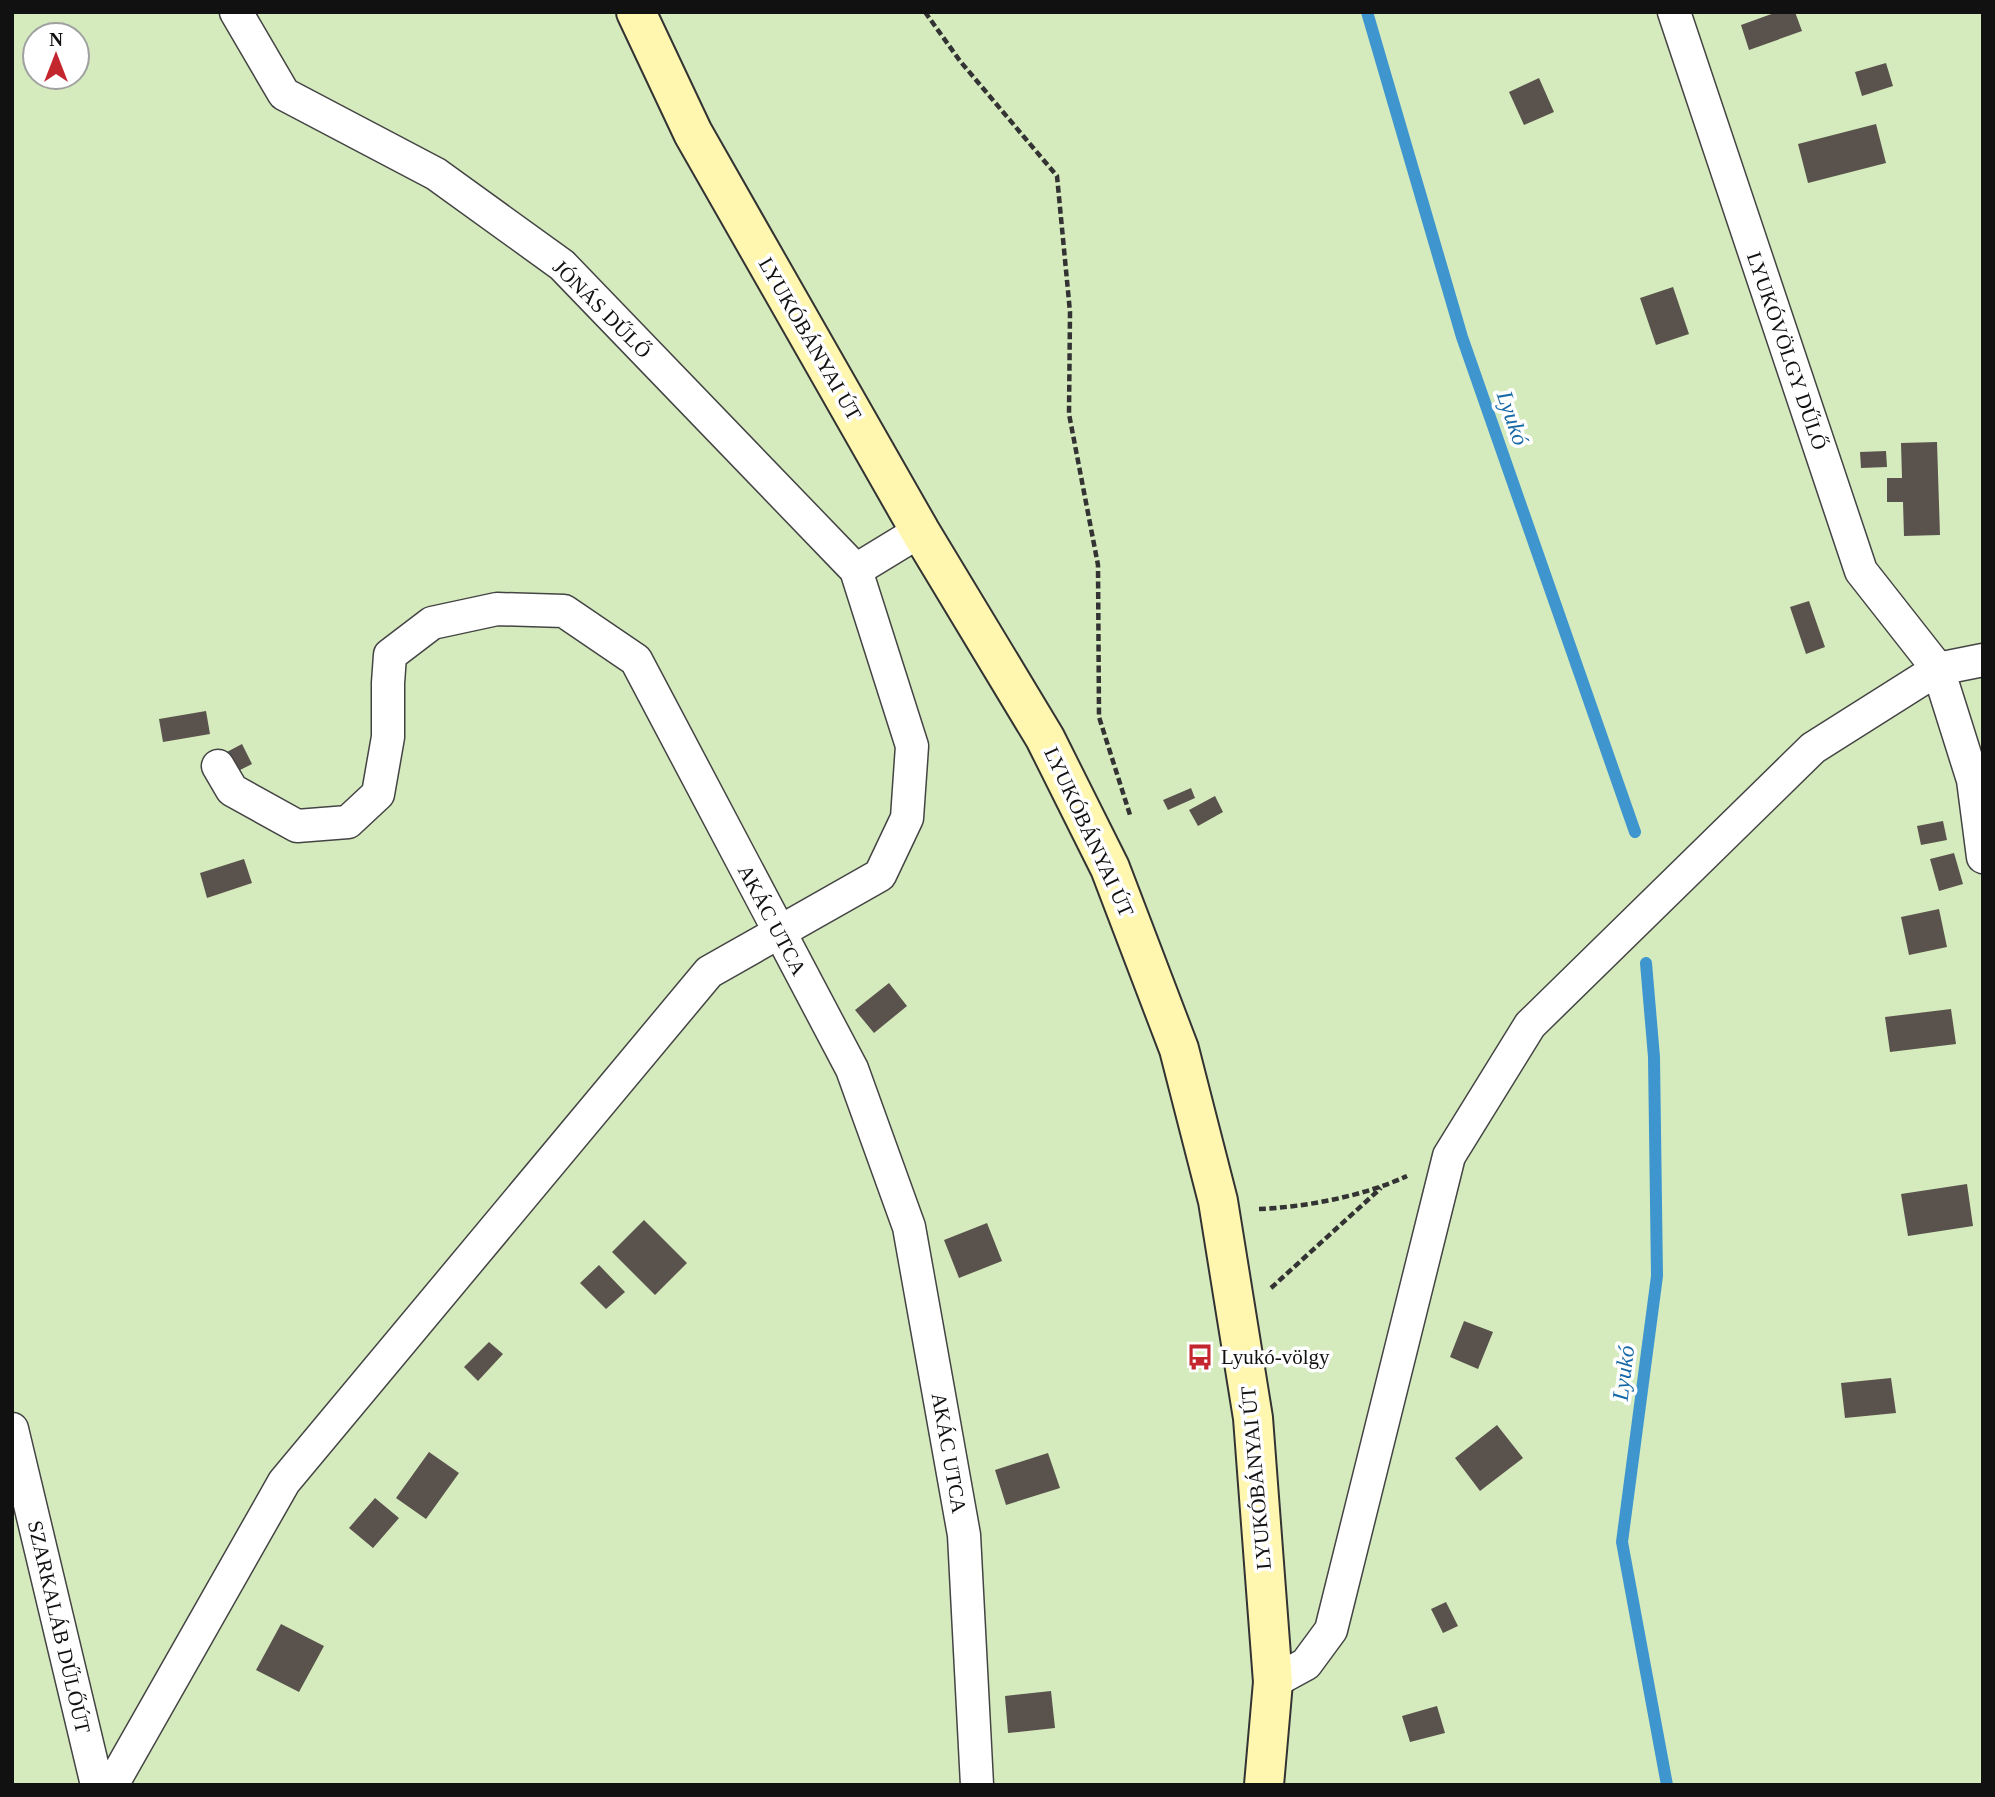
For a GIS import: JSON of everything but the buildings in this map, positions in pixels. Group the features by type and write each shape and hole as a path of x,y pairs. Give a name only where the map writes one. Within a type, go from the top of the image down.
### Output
{"main road":[{"name":"LYUKÓBÁNYAI ÚT","path":"636,12 693,133 920,531 1045,738 1110,868 1179,1049 1218,1201 1253,1418 1273,1682 1264,1785"}],"street":[{"name":"JÓNÁS DŰLŐ","path":"236,12 284,94 436,174 562,265 856,570"},
{"name":"LYUKÓVÖLGY DŰLŐ","path":"1674,12 1861,571 1938,669 1973,780 1983,857"},
{"path":"111,1785 284,1482 709,972 880,875 907,818 912,746 856,570 920,531"},
{"name":"AKÁC UTCA","path":"218,766 232,790 297,826 348,822 378,794 388,737 390,655 432,623 497,609 564,611 636,660 852,1069 909,1227 964,1535 977,1785"},
{"path":"1273,1682 1306,1664 1331,1630 1449,1156 1530,1025 1814,748 1938,669 1983,660"},
{"name":"SZARKALÁB DŰLŐÚT","path":"12,1429 97,1785"}],"path":[{"path":"925,12 960,61 1057,176 1070,312 1069,414 1098,565 1099,717 1130,815 1110,868"},
{"path":"1218,1201 1257,1209 1290,1208 1382,1187 1238,1318"}],"green space":[{"path":"12,12 1983,12 1983,1785 12,1785"}],"waterway":[{"name":"Lyukó","path":"1367,12 1462,337 1635,832"},
{"name":"Lyukó","path":"1646,963 1654,1057 1657,1276 1622,1542 1667,1785"}],"place":[{"name":"Lyukó-völgy","path":"1200,1357"}]}
